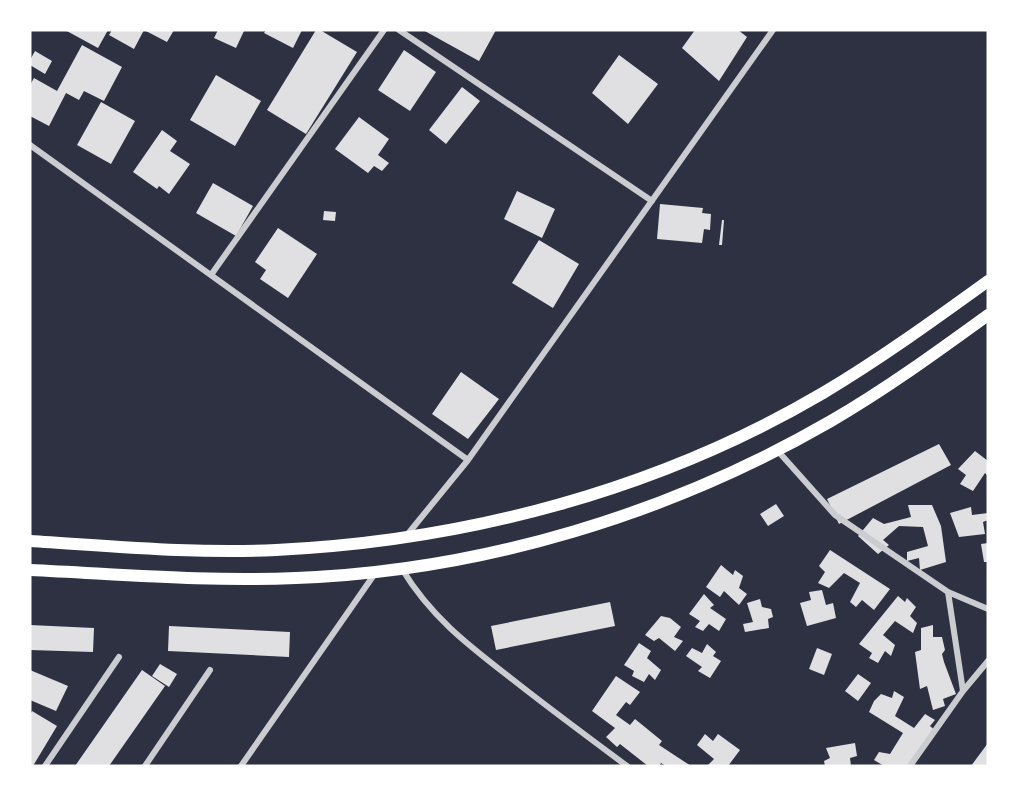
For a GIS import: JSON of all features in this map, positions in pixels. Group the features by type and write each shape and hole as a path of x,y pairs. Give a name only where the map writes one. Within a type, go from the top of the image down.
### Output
{"main road":[{"path":"30,541 219,551 339,546 404,538 477,525 548,508 619,486 688,460 755,429 883,356 988,281"},
{"path":"30,570 218,579 297,578 376,572 477,555 519,545 624,515 695,488 777,450 831,421 896,381 988,315"}],"street":[{"path":"211,276 384,30"},
{"path":"399,30 652,201"},
{"path":"404,538 468,460 773,30"},
{"path":"30,145 468,460"},
{"path":"777,450 834,514 948,592 988,609"},
{"path":"402,568 416,592 455,634 627,766"},
{"path":"241,766 376,572"},
{"path":"948,592 963,691"},
{"path":"45,766 119,657"},
{"path":"910,766 963,691 988,661"},
{"path":"145,766 210,670"}],"building":[{"path":"65,30 108,30 98,48"},
{"path":"112,30 144,30 134,49 109,35"},
{"path":"144,30 174,30 167,42"},
{"path":"218,30 244,31 236,48 214,38"},
{"path":"266,30 302,30 293,48 264,33"},
{"path":"316,30 320,30 357,52 306,134 267,110"},
{"path":"423,30 496,30 479,61"},
{"path":"695,30 738,30 747,37 719,81 682,48"},
{"path":"82,45 122,67 104,101 84,91 79,100 66,93 49,126 30,116 30,85 34,78 57,91"},
{"path":"404,50 436,72 410,111 378,90"},
{"path":"35,51 52,61 45,74 30,65"},
{"path":"619,55 658,84 628,124 592,93"},
{"path":"216,75 261,101 235,146 190,120"},
{"path":"462,87 480,101 446,144 429,130"},
{"path":"101,102 135,121 111,164 77,145"},
{"path":"359,117 389,139 378,155 389,163 382,171 374,166 368,173 335,149"},
{"path":"162,130 177,141 170,151 190,164 169,194 159,186 157,189 133,172"},
{"path":"213,183 253,206 236,236 196,213"},
{"path":"517,191 555,209 542,238 504,219"},
{"path":"660,204 703,208 702,213 711,214 710,230 704,229 702,243 657,239"},
{"path":"324,211 336,212 335,221 323,220"},
{"path":"722,220 724,220 722,245 719,245"},
{"path":"278,228 317,254 288,298 260,279 266,270 255,262"},
{"path":"539,240 579,264 553,308 512,283"},
{"path":"461,372 499,399 468,439 432,414"},
{"path":"939,444 951,465 839,524 827,499"},
{"path":"975,451 988,461 988,476 985,473 973,491 960,484 966,475 958,469"},
{"path":"776,504 784,516 768,526 760,514"},
{"path":"908,505 932,505 941,526 946,562 920,570 919,558 907,561 907,552 928,546 923,527 899,526 883,540 889,545 878,554 858,536 873,518 884,524 911,517"},
{"path":"971,507 972,515 988,513 988,520 983,522 985,534 959,537 950,513"},
{"path":"988,543 988,562 984,562 981,544"},
{"path":"830,550 890,589 874,610 862,600 856,607 850,602 860,583 844,573 829,588 818,583 825,572 819,566"},
{"path":"721,565 733,575 735,570 743,576 739,588 747,594 739,605 724,591 720,597 706,587"},
{"path":"822,590 826,605 833,603 836,618 807,626 800,603 811,600 809,592"},
{"path":"704,594 714,605 710,608 726,619 719,631 709,624 703,631 695,627 700,621 689,614"},
{"path":"898,596 905,602 907,598 916,607 910,616 917,623 913,633 895,621 883,635 895,645 891,656 885,651 878,663 869,658 872,653 859,644"},
{"path":"760,599 762,607 771,609 773,617 768,619 769,628 745,632 743,624 753,622 747,603"},
{"path":"610,602 615,626 496,650 491,626"},
{"path":"661,616 670,618 681,627 674,637 683,641 675,651 659,638 654,641 645,635"},
{"path":"30,625 94,628 93,652 30,650"},
{"path":"933,625 933,637 942,637 945,650 942,654 956,694 943,699 945,706 933,710 927,686 920,689 915,652 921,650 921,628"},
{"path":"169,626 290,632 289,657 168,651"},
{"path":"639,643 651,651 647,658 661,670 655,680 649,674 644,682 632,676 634,671 624,665"},
{"path":"707,644 716,652 713,656 721,661 710,678 698,671 702,667 686,656 692,648 702,653"},
{"path":"817,648 832,654 824,675 809,669"},
{"path":"160,664 177,674 169,687 152,676"},
{"path":"30,670 68,686 56,711 30,700"},
{"path":"142,670 165,686 109,766 75,766"},
{"path":"858,674 871,683 858,701 845,691"},
{"path":"616,676 640,692 630,705 626,702 616,715 630,725 635,719 662,741 659,745 691,766 666,766 661,763 659,766 648,766 620,744 617,747 606,737 615,728 592,711"},
{"path":"894,691 904,697 895,716 914,728 925,714 935,720 930,726 937,732 911,766 884,766 874,760 879,752 890,754 903,733 869,712 874,701 881,694 892,698"},
{"path":"32,711 57,726 33,766 30,766 30,715"},
{"path":"705,734 713,741 718,734 740,750 728,766 707,766 714,759 697,745"},
{"path":"855,743 857,756 850,758 851,766 825,766 824,761 830,758 826,748"},
{"path":"988,743 988,766 971,766"}]}
